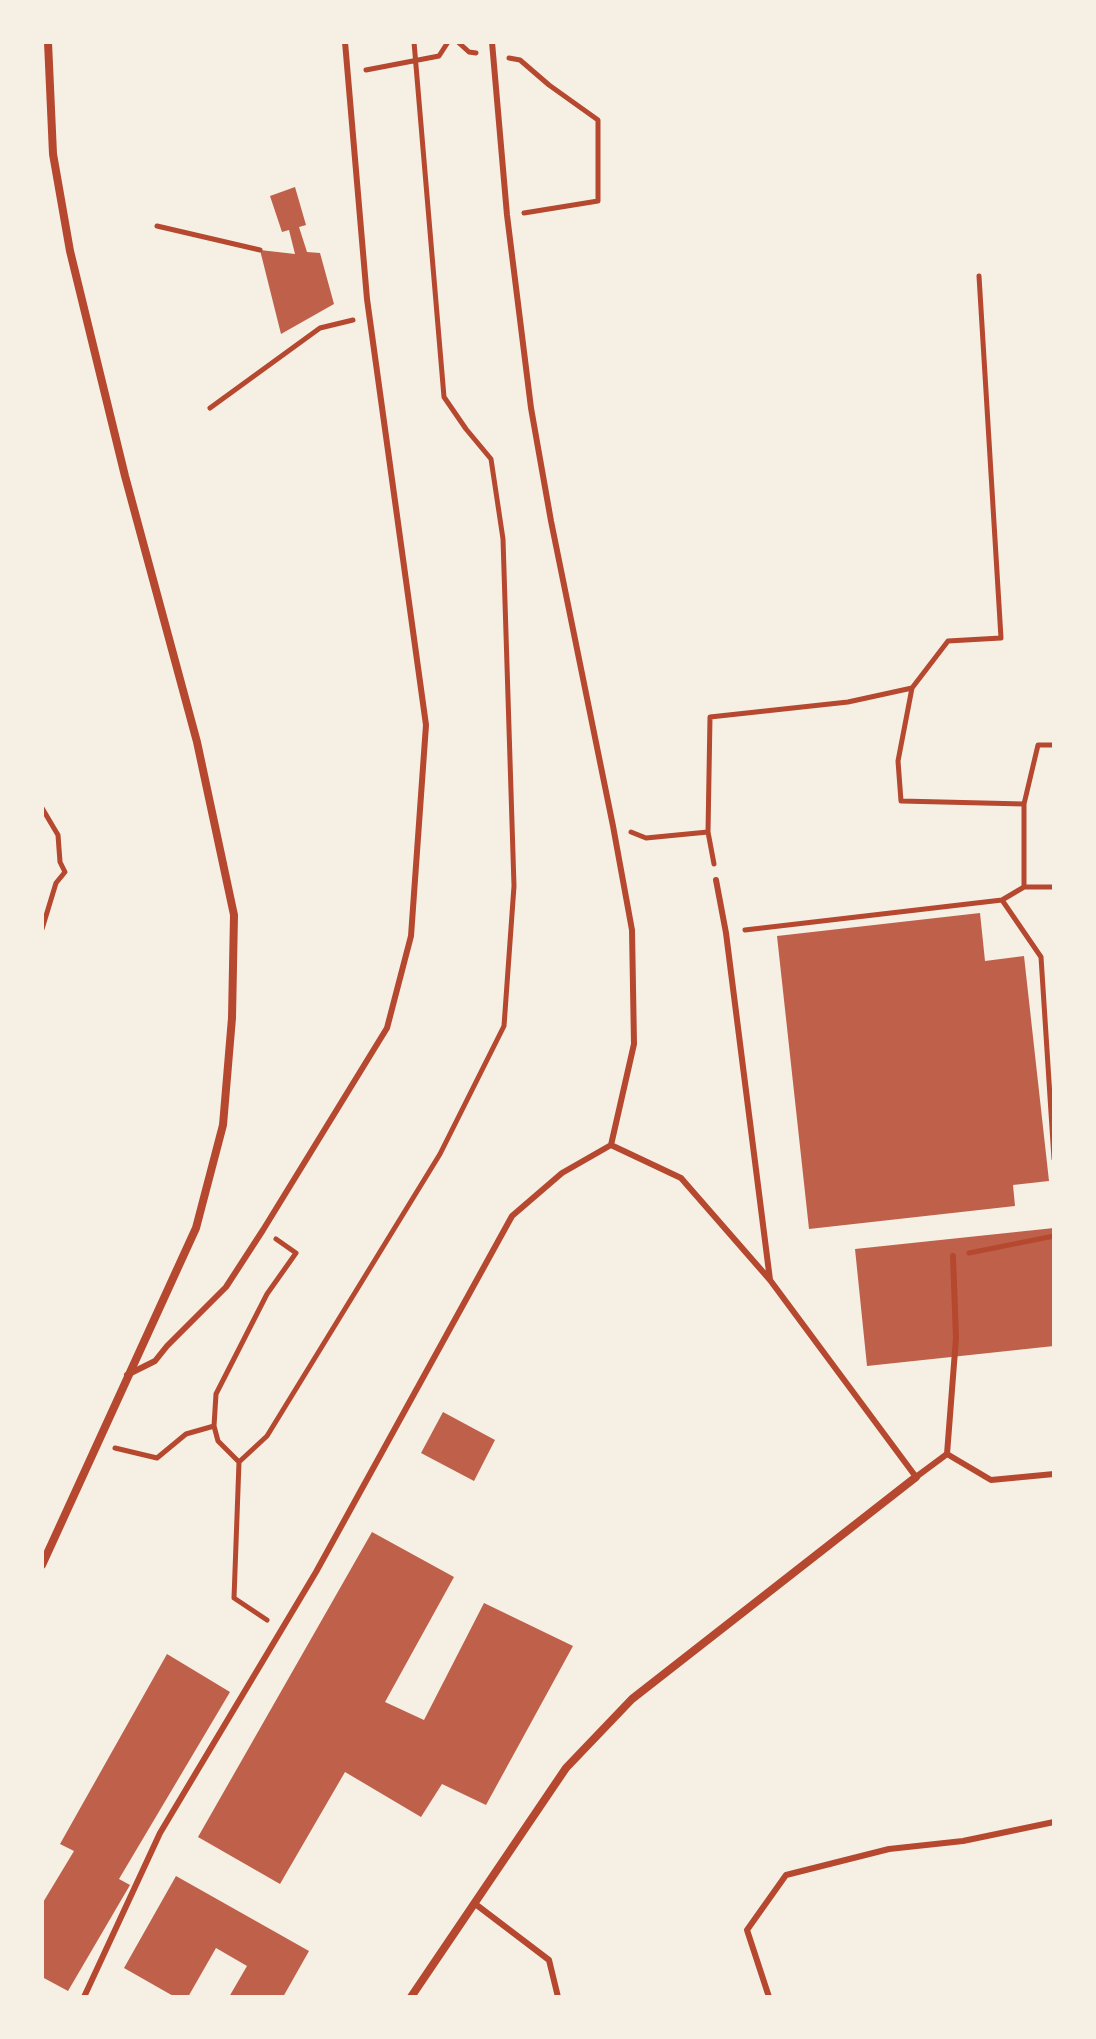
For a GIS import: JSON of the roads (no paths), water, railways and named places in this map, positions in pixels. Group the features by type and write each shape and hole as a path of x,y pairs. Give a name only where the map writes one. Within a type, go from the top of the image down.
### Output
{"street":[{"path":"42,1565 196,1228 223,1125 232,1018 234,915 197,742 125,476 70,251 53,154 48,42"},
{"path":"411,1997 566,1768 632,1699 916,1477"}],"lane":[{"path":"127,1375 155,1361 226,1287 263,1230 387,1028 411,936 426,725 369,315 345,42"},
{"path":"84,1997 160,1833 316,1572 512,1216 562,1173 611,1145 634,1044 632,930 531,408 507,215 492,42"},
{"path":"716,880 726,933 770,1280"},
{"path":"611,1145 681,1178 770,1280 916,1477 947,1454 956,1338 953,1256"},
{"path":"947,1454 991,1480 1054,1474"},
{"path":"769,1997 747,1930 786,1875 889,1849 963,1841 1054,1822"},
{"path":"474,1903 549,1960 558,1997"}]}
